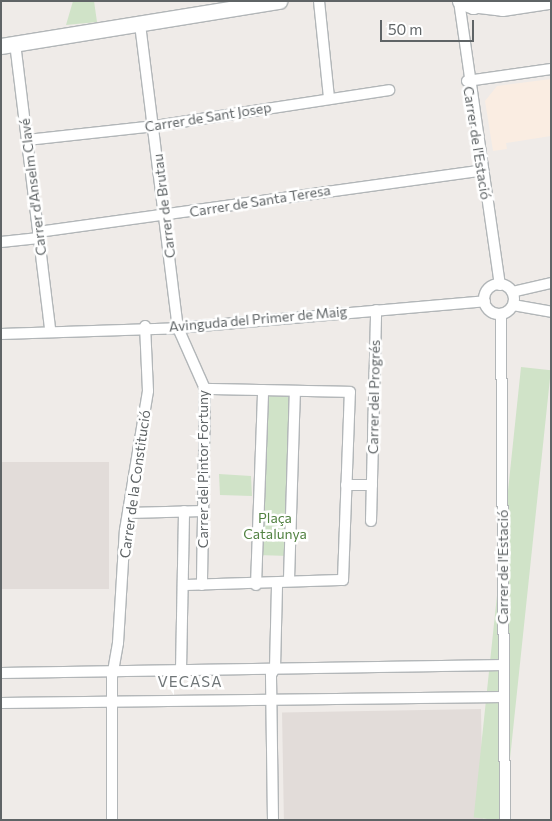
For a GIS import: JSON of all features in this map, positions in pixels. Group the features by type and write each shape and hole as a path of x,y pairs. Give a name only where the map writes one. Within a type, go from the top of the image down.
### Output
{"main road":[{"path":"8,44 140,24 229,5 279,1"},
{"path":"459,1 483,3 502,8 549,1"}],"street":[{"path":"319,1 329,98"},
{"name":"Carrer de l'Estació","path":"459,1 468,80 500,285"},
{"name":"Carrer de Brutau","path":"140,24 155,126 178,328"},
{"name":"Carrer d'Anselm Clavé","path":"8,44 27,140 50,330"},
{"path":"468,80 551,69"},
{"name":"Carrer de Sant Josep","path":"27,140 155,126 389,90"},
{"name":"Carrer de Santa Teresa","path":"1,242 482,170"},
{"path":"551,283 512,292 500,285 488,290 485,301 490,311 501,314 513,305 551,312"},
{"path":"512,292 513,305"},
{"name":"Avinguda del Primer de Maig","path":"1,334 145,326 178,328 485,301"},
{"name":"Carrer del Progrés","path":"371,521 376,310"},
{"name":"Carrer de l'Estació","path":"501,314 505,820"},
{"name":"Carrer de la Constitució","path":"112,820 111,702 113,671 128,513 148,391 145,326"},
{"name":"Carrer del Pintor Fortuny","path":"178,328 205,389 202,585"},
{"path":"183,585 277,585 289,579 294,390 205,389"},
{"path":"256,585 263,390"},
{"name":"Carrer del Progrés","path":"289,579 342,580 350,392 294,390"},
{"path":"346,485 372,485"},
{"path":"128,513 204,511"},
{"name":"Carrer del Pintor Fortuny","path":"182,670 184,512"},
{"path":"273,820 271,675 275,668 277,585"},
{"path":"1,673 504,665"},
{"path":"1,703 503,696"}],"shaded area":[{"path":"551,79 551,136 506,143 507,149 493,151 485,101 497,86"},
{"path":"1,462 109,462 109,589 1,589"},
{"path":"481,709 483,820 284,820 282,712"}],"green space":[{"path":"73,1 94,1 97,22 66,25"},
{"path":"521,367 551,370 504,820 474,818"},
{"name":"Plaça Catalunya","path":"263,390 295,391 289,556 257,555"},
{"path":"219,474 251,476 252,496 220,495"}],"district":[{"name":"VECASA","path":"190,682"}]}
